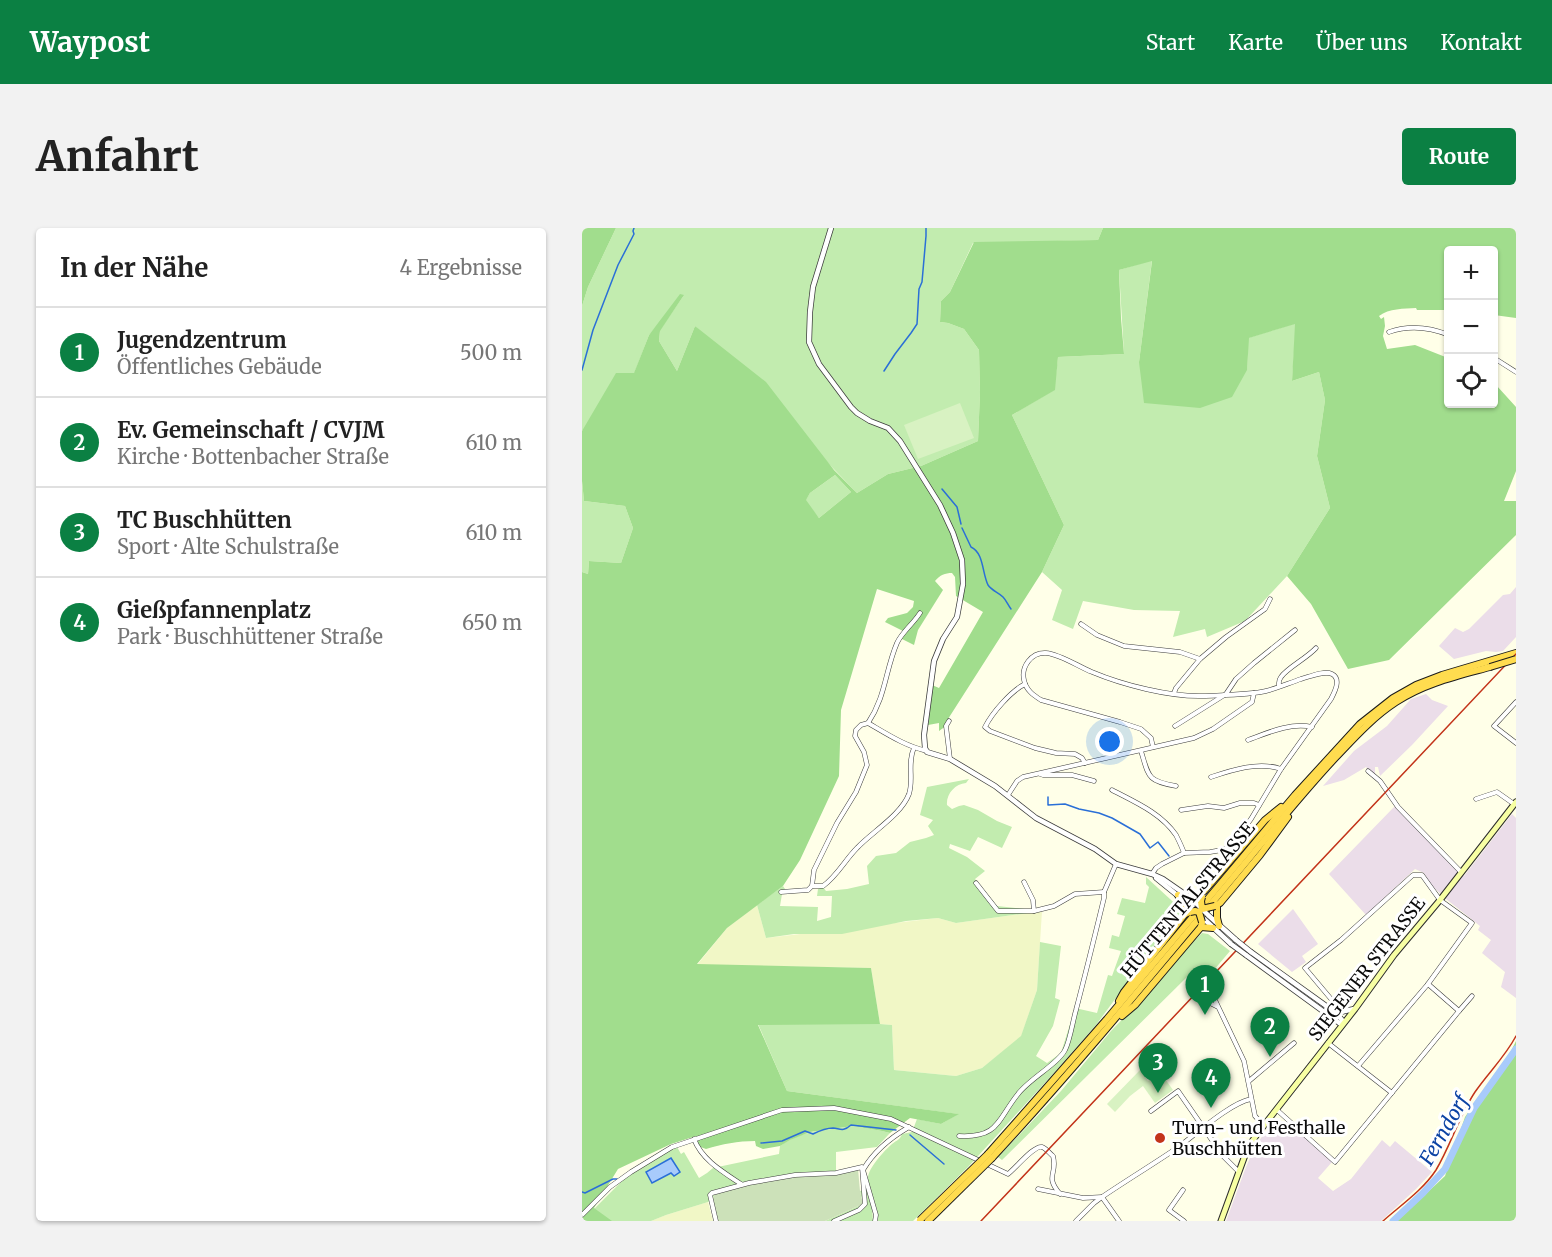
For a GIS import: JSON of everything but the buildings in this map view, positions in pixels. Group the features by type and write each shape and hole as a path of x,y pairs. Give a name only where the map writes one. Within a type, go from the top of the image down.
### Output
{"highway":[{"name":"HÜTTENTALSTRASSE","path":"923,1221 1044,1102 1360,724 1393,698 1429,679 1516,653"},
{"name":"HÜTTENTALSTRASSE","path":"1297,797 1364,728 1396,702 1431,684 1516,659"},
{"path":"1109,1022 1135,1005 1199,913 1203,894 1265,820 1297,797"},
{"path":"1109,1022 1124,992 1199,913 1216,906 1265,849 1289,816 1297,797"},
{"path":"1189,897 1203,894"},
{"path":"1178,896 1184,906 1199,913 1216,927"},
{"path":"1216,906 1216,927"}],"main road":[{"name":"SIEGENER STRASSE","path":"1221,1221 1248,1148 1394,955 1515,803"}],"street":[{"path":"831,228 813,287 809,342 819,364 851,407 870,421 888,428 900,441 940,505 962,560 963,584 957,617 943,639 934,661 924,735 926,750"},
{"path":"1389,332 1414,327 1444,333"},
{"path":"1498,361 1516,372"},
{"path":"1174,693 1200,659 1265,609 1270,599"},
{"path":"781,892 808,890 812,886 814,870 837,823 856,792 867,765 864,752 855,736 856,730 868,723 874,713 882,695 897,642 920,613"},
{"path":"1081,624 1097,635 1124,646 1180,652 1200,659"},
{"path":"1175,726 1226,694 1236,679 1295,630"},
{"path":"1279,686 1282,675 1309,656 1316,648"},
{"path":"1152,874 1162,864 1184,853 1210,852 1231,846 1333,693 1335,677 1332,674 1321,674 1254,693 1201,696 1146,689 1107,678 1046,653 1032,657 1026,663 1023,670 1025,684 1032,694 1041,700 1141,729 1151,738 1153,747"},
{"path":"1025,684 1018,688 993,714 985,727 1035,748 1056,753 1075,754 1085,763"},
{"path":"1008,795 1017,781 1023,777 1167,745 1203,734 1252,702 1254,693"},
{"path":"1516,702 1494,726 1516,742"},
{"path":"949,721 946,726 951,759"},
{"path":"868,723 914,748 951,759 1008,795 1036,819 1095,849 1116,864 1152,874 1189,897 1199,913"},
{"path":"1248,740 1282,729 1304,725 1312,727"},
{"path":"812,886 823,886 829,882 857,848 881,828 905,802 911,785 910,756 914,748"},
{"path":"1141,751 1150,777 1158,782 1176,786"},
{"path":"1210,777 1237,769 1260,767 1281,770"},
{"path":"1368,771 1380,781 1398,807 1461,872"},
{"path":"1039,773 1043,776 1072,775 1094,781"},
{"path":"1112,790 1145,807 1162,820 1175,834 1184,853"},
{"name":"SIEGENER STRASSE","path":"1476,799 1497,792 1515,803"},
{"path":"1181,810 1208,806 1224,808 1240,803 1259,805"},
{"path":"959,1136 974,1137 984,1134 993,1127 1027,1083 1065,1050 1097,929 1104,892 1116,864"},
{"path":"1152,874 1234,942 1342,1025"},
{"path":"1343,1013 1305,968 1341,940 1413,875 1422,875 1440,900 1472,923 1428,984 1358,1066"},
{"path":"1024,882 1033,900 1034,911"},
{"path":"976,883 998,911 1034,911 1054,906 1075,894 1104,892"},
{"path":"1249,953 1336,1013 1342,1020 1342,1025"},
{"path":"1428,984 1459,1011"},
{"path":"1277,1110 1334,1163 1472,996"},
{"path":"1218,1007 1244,1061 1255,1116 1264,1126"},
{"path":"1336,1013 1355,1009"},
{"path":"1248,1081 1294,1043"},
{"path":"1328,1043 1392,1093"},
{"path":"1151,1111 1178,1091 1223,1156 1239,1172"},
{"path":"1076,1221 1102,1197 1244,1100 1251,1099"},
{"path":"582,1215 610,1187 672,1147 782,1110 834,1108 891,1119 1008,1174 1032,1150 1042,1147 1053,1156 1054,1167 1051,1179 1060,1194"},
{"path":"834,1221 859,1210 865,1204 862,1175 867,1162 889,1139 910,1127"},
{"path":"694,1139 704,1156 741,1185"},
{"path":"716,1221 710,1196 712,1193 795,1175 836,1173 862,1167 876,1215 875,1221"},
{"path":"1038,1189 1083,1198 1102,1197"},
{"path":"1183,1190 1169,1210 1184,1221"},
{"path":"1102,1197 1119,1221"}],"shaded area":[{"path":"1516,587 1516,637 1503,651 1486,651 1454,659 1439,646 1455,628 1463,632 1469,629 1503,595 1510,594"},
{"path":"1426,694 1432,700 1448,706 1380,776 1378,767 1375,767 1375,773 1371,773 1366,767 1344,780 1323,786 1354,751 1387,726 1411,699"},
{"path":"1395,806 1464,876 1512,814 1516,818 1516,998 1501,987 1505,972 1482,953 1491,940 1478,930 1480,926 1430,884 1424,873 1415,869 1366,915 1329,874"},
{"path":"1293,909 1318,944 1302,956 1306,962 1292,972 1258,944"},
{"path":"1292,1125 1332,1162 1318,1178 1333,1191 1351,1179 1382,1140 1390,1147 1395,1141 1432,1172 1381,1221 1226,1221 1256,1144 1271,1126 1282,1136"}],"green space":[{"path":"582,228 616,228 588,287 582,306"},
{"path":"616,228 1103,228 1098,240 973,243 950,292 941,301 940,322 964,329 979,350 978,441 921,466 888,474 857,493 695,326 677,371 659,341 660,330 684,295 649,335 634,374 582,431 582,306 588,287"},
{"path":"1103,228 1516,228 1516,318 1498,316 1498,246 1444,246 1444,310 1402,309 1379,316 1381,319 1384,317 1383,336 1387,349 1415,345 1444,356 1444,408 1498,408 1498,387 1516,407 1516,471 1504,501 1516,501 1516,535 1389,660 1348,669 1311,604 1287,576 1330,508 1317,456 1325,400 1319,372 1292,381 1295,324 1249,338 1247,370 1232,397 1200,408 1144,403 1139,362 1152,261 1119,270 1124,354 1058,357 1055,390 1012,415 1064,525 1042,572 948,719 946,726 939,731 939,723 928,725 932,685 939,688 983,612 956,596 955,577 952,573 947,573 935,581 943,590 918,630 914,645 898,637 903,631 885,622 888,618 907,613 913,607 914,601 877,589 841,710 839,776 800,860 783,886 727,928 697,964 871,968 880,1024 758,1025 787,1091 959,1114 941,1124 910,1118 890,1133 853,1126 810,1132 780,1146 763,1149 756,1146 755,1141 730,1143 706,1149 698,1146 696,1136 671,1144 618,1169 594,1208 612,1221 582,1221 582,572 588,574 589,561 621,563 633,528 625,506 584,501 582,431 616,373 634,373 649,335 680,294 684,295 660,331 659,341 677,371 695,326 766,382 834,470 857,493 888,474 921,466 978,441 979,350 964,329 940,322 941,301 950,292 974,242 1098,240","holes":["835,475 851,492 819,518 806,500 810,493"]},
{"path":"1152,260 1139,362 1247,370 1248,338 1296,323 1292,381 1319,372 1325,400 1317,456 1330,508 1287,576 1245,621 1207,637 1205,629 1173,637 1180,611 1134,610 1083,601 1073,629 1052,620 1062,590 1042,572 1064,525 1012,415 1054,390 1058,357 1124,354 1119,270"},
{"path":"960,403 974,438 918,459 904,425"},
{"path":"835,475 851,492 819,518 805,501 810,493"},
{"path":"582,481 584,501 625,506 633,528 621,563 589,561 588,574 582,572"},
{"path":"969,779 952,790 947,805 952,809 964,805 1012,827 1002,848 978,837 970,851 950,844 949,848 967,857 985,871 975,879 997,906 1042,911 956,923 938,918 906,921 842,934 794,934 766,938 757,905 783,886 785,889 780,906 818,907 817,921 831,917 832,896 817,896 818,889 823,887 826,891 847,889 869,884 867,866 876,856 896,853 910,842 934,835 928,826 933,820 920,815 927,787"},
{"path":"1146,877 1182,910 1179,918 1096,1025 968,1167 913,1221 878,1221 868,1179 870,1170 877,1160 902,1134 912,1132 917,1119 941,1124 958,1114 787,1091 758,1024 892,1025 894,1070 956,1076 982,1068 1021,1036 1037,990 1040,942 1061,946 1055,998 1060,1000 1053,1026 1036,1056 1047,1063 1061,1053 1075,1008 1097,1013 1108,975 1112,976 1121,951 1109,948 1112,935 1119,937 1125,916 1117,914 1122,898 1145,903 1149,887 1146,884"},
{"path":"757,905 766,938 938,918 956,923 1042,911 1037,990 1021,1037 982,1068 956,1076 894,1070 892,1025 880,1024 871,968 697,965 727,928"},
{"path":"1202,933 1208,934 1230,951 1214,970 1187,977 1002,1160 998,1157 1061,1091 1111,1031"},
{"path":"1516,1041 1516,1221 1397,1221 1445,1176 1465,1117"},
{"path":"1140,1070 1148,1081 1160,1072 1173,1090 1155,1103 1143,1086 1115,1112 1107,1104"},
{"path":"853,1126 890,1133 877,1147 836,1152 836,1171 805,1173 714,1195 713,1200 651,1221 582,1221 625,1178 677,1147 681,1154 684,1152 699,1178 713,1168 779,1154 780,1146 798,1136"},
{"path":"858,1169 863,1204 825,1221 718,1221 713,1200 714,1195 719,1192 788,1178"},
{"path":"867,1189 873,1221 825,1221 863,1204 860,1191"},
{"path":"708,1202 713,1221 651,1221 666,1215"}],"water":[{"path":"671,1158 680,1172 674,1176 671,1173 652,1183 646,1172"}],"waterway":[{"path":"582,370 593,330 618,265 634,234 634,228"},
{"path":"884,371 917,324 926,228"},
{"path":"942,489 957,507 961,524"},
{"path":"962,528 971,547 981,558 988,585 1003,597 1011,609"},
{"path":"1048,797 1048,805 1065,804 1112,818 1140,834 1150,848 1158,842 1169,856"},
{"name":"Ferndorf","path":"1393,1221 1445,1169 1474,1108 1516,1049"},
{"path":"761,1143 782,1141 805,1131 813,1134 833,1128 844,1129 851,1125 896,1130"},
{"path":"910,1135 944,1164"},
{"path":"582,1192 585,1193 617,1179"}],"railway":[{"path":"981,1221 1516,654"},
{"path":"1383,1221 1431,1177 1469,1101 1516,1036"}],"place":[{"name":"Jugendzentrum","path":"1205,1015"},
{"name":"Ev. Gemeinschaft / CVJM","path":"1270,1057"},
{"name":"TC Buschhütten","path":"1158,1093"},
{"name":"Gießpfannenplatz","path":"1211,1108"},
{"name":"Turn- und Festhalle Buschhütten","path":"1160,1138"}]}
